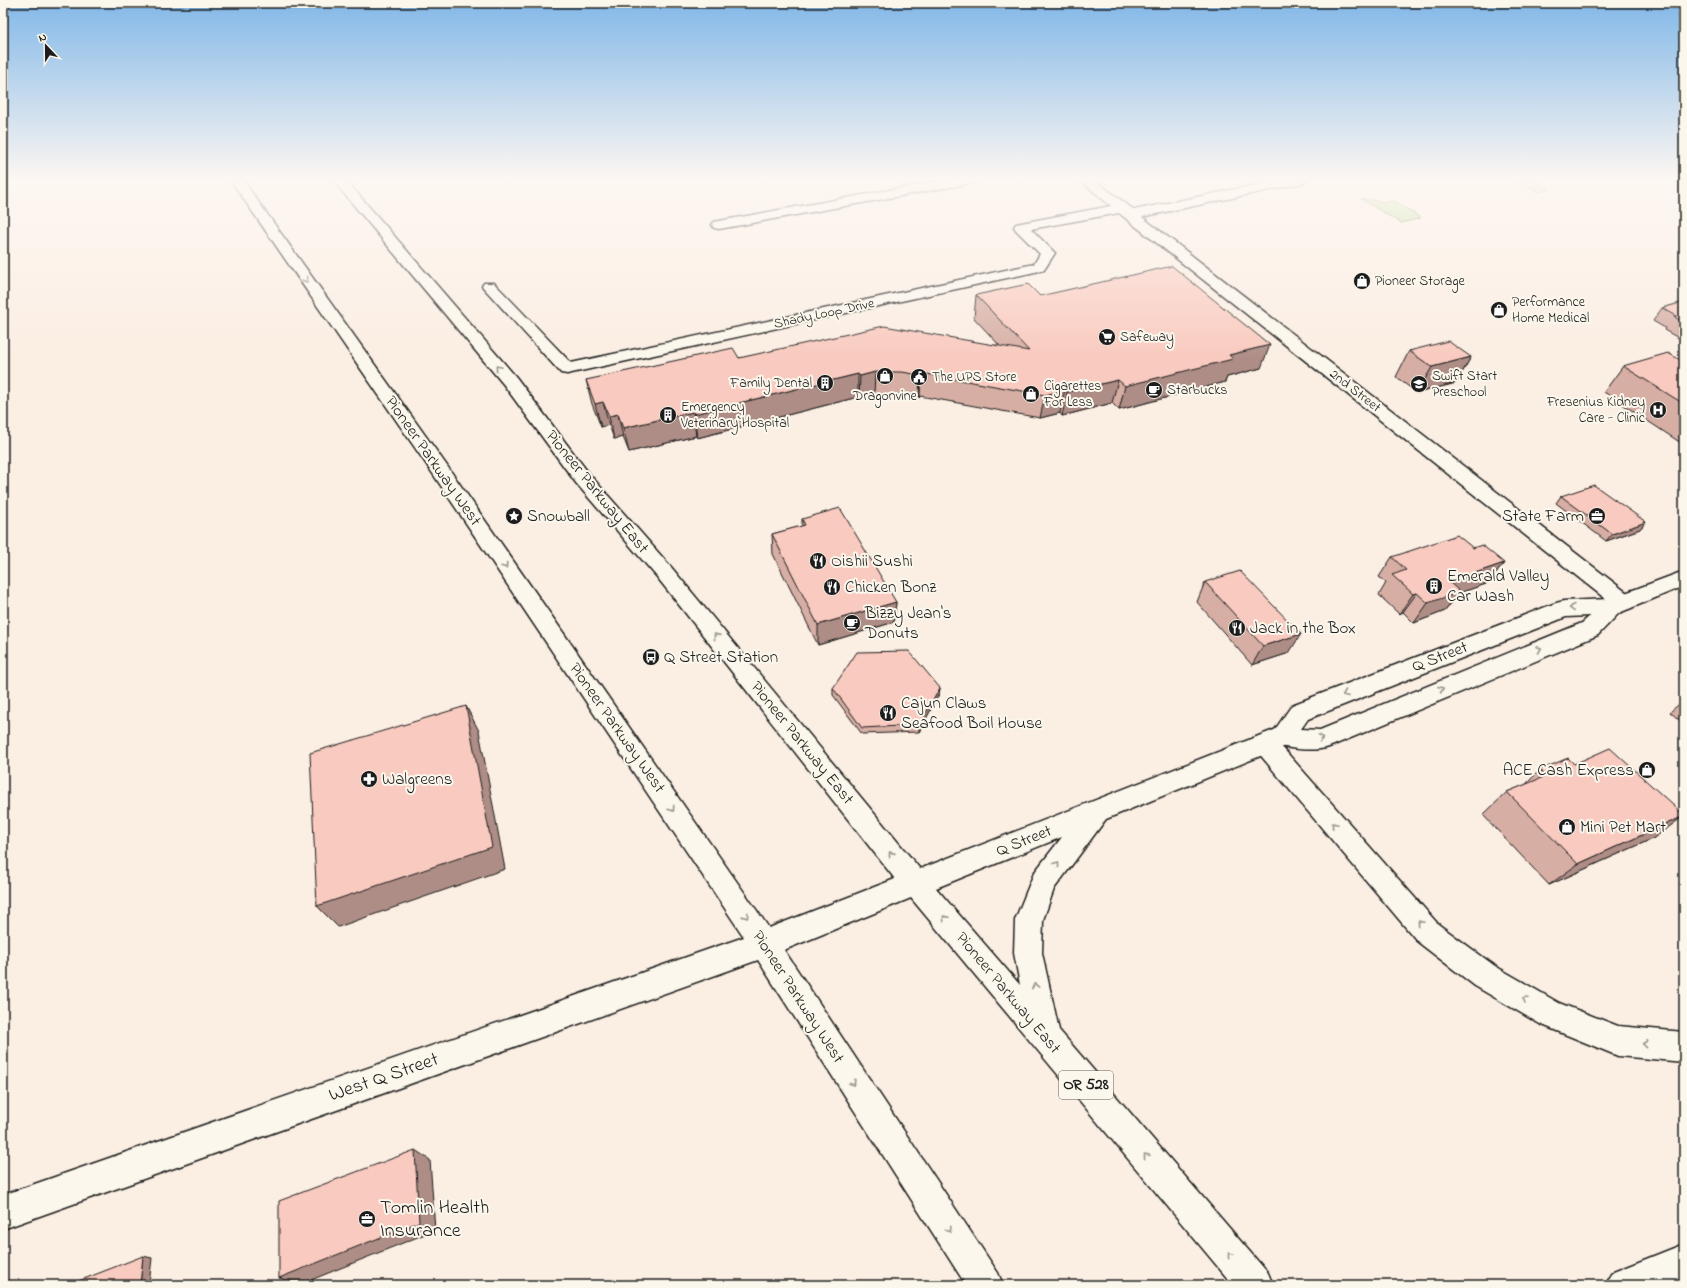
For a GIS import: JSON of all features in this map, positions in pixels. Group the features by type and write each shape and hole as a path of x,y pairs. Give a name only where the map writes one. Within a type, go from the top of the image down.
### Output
{"main road":[{"name":"Pioneer Parkway West","path":"278,239 433,461 764,944 850,1079 986,1285"},
{"name":"Pioneer Parkway East","path":"389,239 510,382 583,480 664,572 916,884 1256,1285"},
{"name":"Shady Loop Drive","path":"489,286 568,369 1039,267 1048,253 1034,239"},
{"name":"2nd Street","path":"1161,239 1618,605"},
{"name":"Q Street","path":"1274,741 1300,712 1307,709 1564,609 1618,605 1684,578"},
{"name":"Q Street","path":"764,944 1274,741 1321,740 1590,629 1618,605"},
{"path":"1274,741 1428,933 1485,976 1550,1014 1618,1041 1684,1047"},
{"path":"1046,1038 1028,953 1029,920 1043,882 1096,812"},
{"name":"West Q Street","path":"3,1212 764,944"},
{"path":"1623,1285 1684,1261"}],"building":[{"path":"1172,266 1270,345 1229,355 1233,359 1125,386 1118,380 1067,392 1065,390 1045,395 921,373 920,375 902,372 875,372 860,376 858,374 694,414 693,412 623,428 618,414 609,416 603,402 595,404 586,380 733,348 739,358 884,326 1029,351 976,295 1028,284 1040,296"},
{"path":"1684,302 1684,322 1674,317 1677,316 1662,308"},
{"path":"1448,341 1471,357 1432,367 1409,351"},
{"path":"1668,353 1684,362 1684,404 1623,366"},
{"name":"State Farm","path":"1594,485 1646,522 1612,534 1561,496"},
{"path":"840,508 896,602 818,625 772,534 805,525 802,519"},
{"path":"1457,535 1473,548 1482,545 1504,563 1449,582 1460,592 1428,603 1417,593 1413,594 1392,575 1406,570 1392,557"},
{"path":"1240,571 1301,634 1263,646 1205,582"},
{"name":"Cajun Claws Seafood Boil House","path":"909,651 940,688 919,725 862,728 833,688 857,652"},
{"name":"Walgreens","path":"466,706 492,847 317,906 310,753"},
{"path":"1610,748 1684,816 1578,864 1507,792 1546,776 1540,770 1568,758 1574,764"},
{"name":"Tomlin Health Insurance","path":"415,1150 419,1222 279,1278 279,1201"},
{"path":"143,1256 140,1285 75,1285 76,1282"}],"place":[{"name":"Pioneer Storage","path":"1362,281"},
{"name":"Performance Home Medical","path":"1499,310"},
{"name":"Safeway","path":"1107,337"},
{"name":"Dragonvine","path":"885,376"},
{"name":"The UPS Store","path":"919,377"},
{"name":"Family Dental","path":"825,383"},
{"name":"Swift Start Preschool","path":"1419,384"},
{"name":"Starbucks","path":"1154,390"},
{"name":"Cigarettes For Less","path":"1031,394"},
{"name":"Fresenius Kidney Care - Clinic","path":"1658,410"},
{"name":"Emergency Veterinary Hospital","path":"668,415"},
{"name":"Snowball","path":"514,516"},
{"name":"State Farm","path":"1597,516"},
{"name":"Oishii Sushi","path":"818,561"},
{"name":"Emerald Valley Car Wash","path":"1434,586"},
{"name":"Chicken Bonz","path":"832,587"},
{"name":"Bizzy Jean's Donuts","path":"852,623"},
{"name":"Jack in the Box","path":"1237,628"},
{"name":"Q Street Station","path":"651,657"},
{"name":"Cajun Claws Seafood Boil House","path":"888,713"},
{"name":"ACE Cash Express","path":"1647,770"},
{"name":"Walgreens","path":"369,779"},
{"name":"Mini Pet Mart","path":"1567,827"},
{"name":"Tomlin Health Insurance","path":"367,1219"}]}
